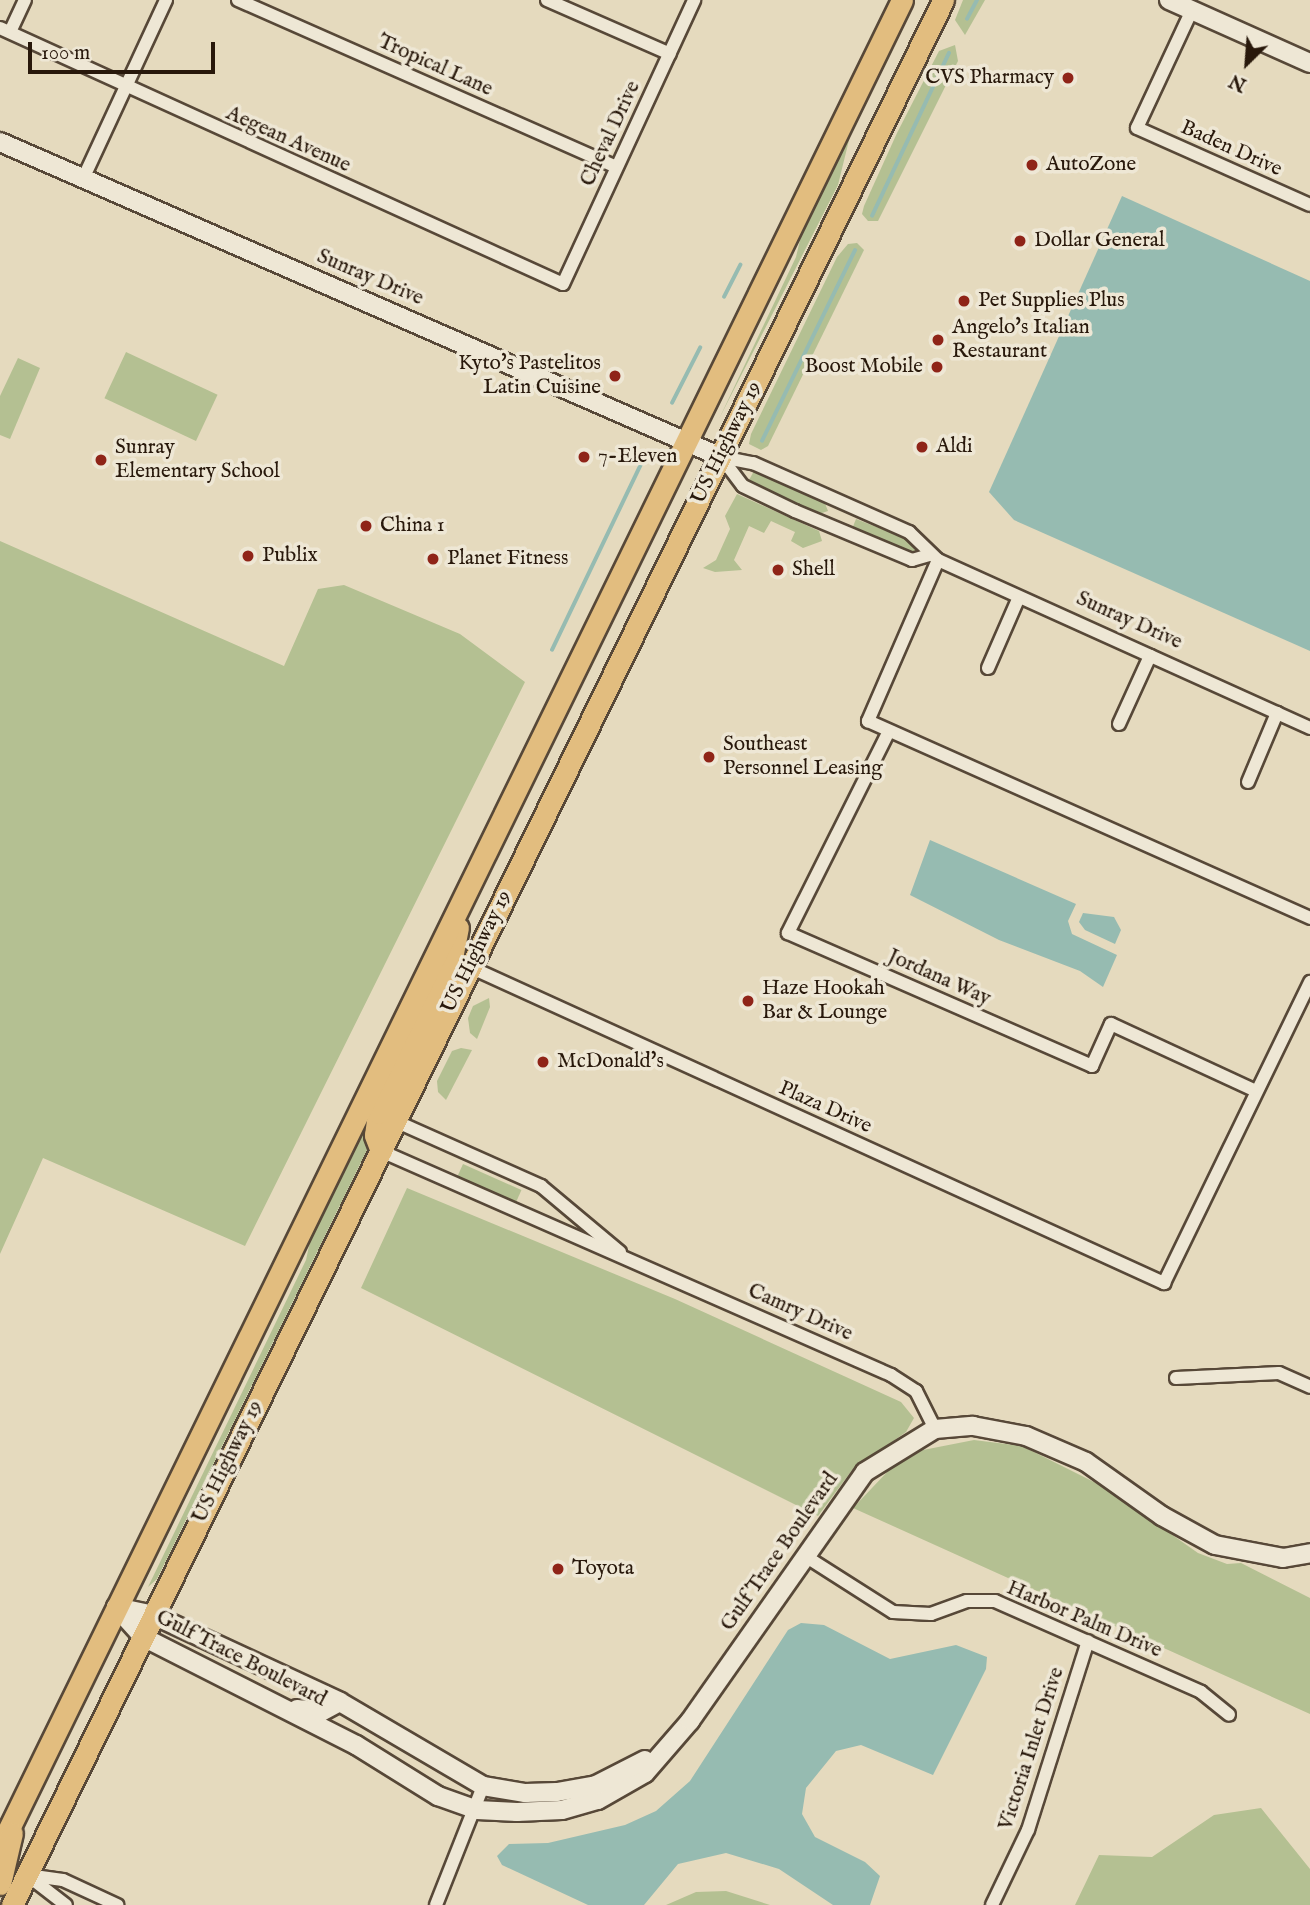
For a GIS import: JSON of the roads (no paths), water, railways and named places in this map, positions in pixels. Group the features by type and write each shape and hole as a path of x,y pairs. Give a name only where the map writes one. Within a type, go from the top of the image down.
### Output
{"highway":[{"name":"US Highway 19","path":"0,1847 902,0"},
{"name":"US Highway 19","path":"12,1905 943,0"},
{"path":"381,1151 375,1135 378,1113 452,958 464,899"},
{"path":"0,1884 14,1820"}],"street":[{"path":"5,30 25,0"},
{"path":"83,179 166,0"},
{"name":"Tropical Lane","path":"238,0 616,167"},
{"path":"547,0 670,54"},
{"name":"Cheval Drive","path":"562,284 694,0"},
{"path":"1169,0 1310,63"},
{"name":"Baden Drive","path":"1192,10 1137,128 1310,205"},
{"name":"Aegean Avenue","path":"5,30 126,88 562,284"},
{"name":"Sunray Drive","path":"0,142 720,457 753,463 909,532 933,558 1310,728"},
{"name":"Sunray Drive","path":"720,457 743,486 794,511 912,560 933,558"},
{"path":"933,558 868,721 1310,918"},
{"path":"988,668 1019,597"},
{"path":"1119,724 1150,656"},
{"path":"1248,782 1277,713"},
{"name":"Jordana Way","path":"889,731 788,933 1092,1066 1111,1024 1256,1091"},
{"name":"Plaza Drive","path":"470,967 1164,1283 1256,1091"},
{"path":"1256,1091 1310,982"},
{"name":"Camry Drive","path":"396,1121 541,1186 626,1257"},
{"name":"Camry Drive","path":"381,1151 626,1257 910,1385 935,1429"},
{"path":"1176,1378 1279,1373 1310,1387"},
{"name":"Gulf Trace Boulevard","path":"116,1607 143,1636 356,1745 438,1796 477,1810 562,1810 598,1800 645,1773 704,1702 864,1472 935,1429 973,1426 1026,1436 1086,1462 1163,1516 1215,1545 1283,1558 1310,1553"},
{"name":"Harbor Palm Drive","path":"805,1556 893,1612 931,1614 967,1601 995,1601 1201,1692 1229,1714"},
{"name":"Gulf Trace Boulevard","path":"116,1607 153,1615 340,1702 483,1787 525,1793 596,1784 666,1748"},
{"name":"Victoria Inlet Drive","path":"992,1905 1028,1830 1088,1641"},
{"path":"271,1700 309,1712 330,1710 340,1702"},
{"path":"436,1905 477,1810 483,1787"},
{"path":"27,1875 66,1905"},
{"path":"27,1875 63,1880 117,1905"}],"water":[{"path":"1122,196 1310,281 1310,651 1014,520 989,492"},
{"path":"930,840 1076,904 1068,921 1072,934 1117,955 1103,987 1080,971 999,940 910,895"},
{"path":"1083,913 1114,917 1121,930 1115,944 1085,930 1079,922"},
{"path":"801,1623 824,1625 890,1659 956,1645 987,1657 986,1669 933,1775 861,1745 836,1751 806,1788 802,1814 815,1837 865,1862 880,1876 870,1905 833,1905 779,1869 726,1853 678,1864 644,1905 588,1905 502,1865 497,1856 509,1844 548,1843 625,1825 656,1811 690,1781 788,1630"}],"waterway":[{"path":"967,19 977,0"},
{"path":"872,216 949,53"},
{"path":"762,441 855,250"},
{"path":"724,297 740,265"},
{"path":"672,403 700,348"},
{"path":"552,650 644,458"}],"place":[{"name":"CVS Pharmacy","path":"1068,78"},
{"name":"AutoZone","path":"1032,165"},
{"name":"Dollar General","path":"1020,241"},
{"name":"Pet Supplies Plus","path":"964,301"},
{"name":"Angelo's Italian Restaurant","path":"938,340"},
{"name":"Boost Mobile","path":"937,367"},
{"name":"Kyto's Pastelitos Latin Cuisine","path":"615,376"},
{"name":"Aldi","path":"922,447"},
{"name":"7-Eleven","path":"584,457"},
{"name":"Sunray Elementary School","path":"101,460"},
{"name":"China 1","path":"366,526"},
{"name":"Publix","path":"248,556"},
{"name":"Planet Fitness","path":"433,559"},
{"name":"Shell","path":"778,570"},
{"name":"Southeast Personnel Leasing","path":"709,757"},
{"name":"Haze Hookah Bar & Lounge","path":"748,1001"},
{"name":"McDonald's","path":"543,1062"},
{"name":"Toyota","path":"558,1569"}]}
